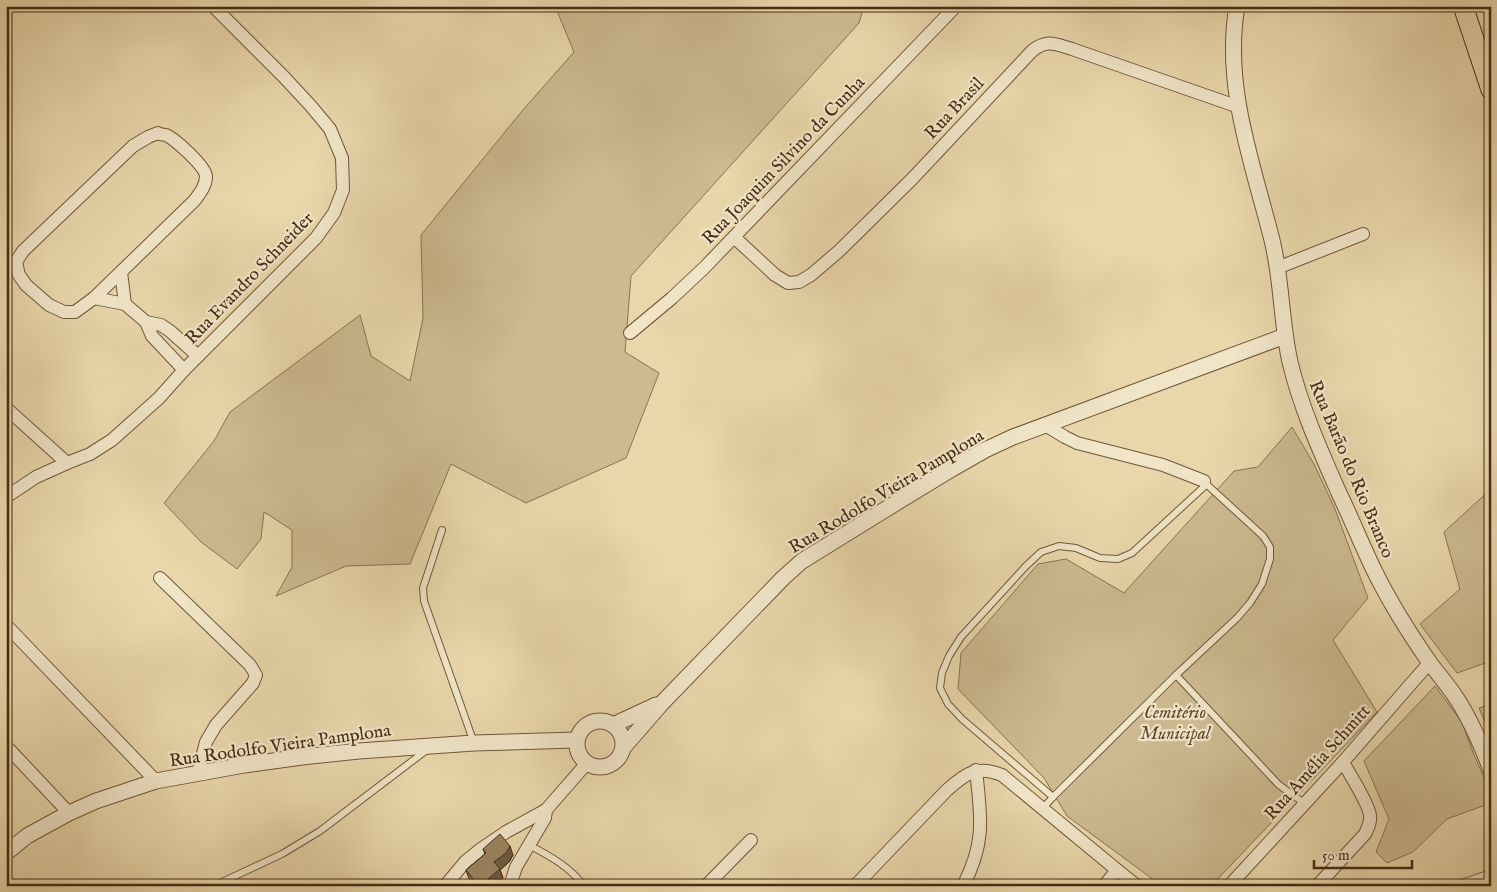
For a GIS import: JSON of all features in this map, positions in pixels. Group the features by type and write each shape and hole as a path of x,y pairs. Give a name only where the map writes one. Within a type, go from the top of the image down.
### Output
{"main road":[{"path":"1464,7 1491,90"}],"street":[{"name":"Rua Evandro Schneider","path":"6,497 36,477 90,454 112,440 158,398 316,238 334,213 343,190 342,158 330,129 283,76 213,6"},
{"name":"Rua Joaquim Silvino da Cunha","path":"630,333 672,298 734,237 956,6"},
{"name":"Rua Barão do Rio Branco","path":"1237,6 1234,55 1235,86 1249,153 1272,242 1285,336 1295,382 1317,442 1373,568 1402,621 1455,696 1478,739 1491,770"},
{"name":"Rua Brasil","path":"734,237 775,275 788,283 799,282 811,275 839,251 893,198 1032,51 1041,44 1052,43 1072,49 1239,107"},
{"path":"158,133 166,135 203,168 206,176 204,187 194,201 94,298 75,312 64,312 56,309 26,285 19,275 16,262 23,251 134,146 148,136 158,133"},
{"path":"1277,268 1364,234"},
{"path":"121,272 125,304"},
{"path":"94,298 125,304 146,322 152,336 184,370"},
{"path":"146,322 161,325 198,356"},
{"name":"Rua Rodolfo Vieira Pamplona","path":"623,748 662,703 783,578 802,562 985,450 1045,425 1285,336"},
{"path":"6,408 67,463"},
{"path":"1045,425 1065,438 1077,443 1163,465 1205,483"},
{"path":"160,578 250,664 256,675 253,683 216,725 206,742 198,773"},
{"path":"6,624 156,780"},
{"name":"Rua Amélia Schmitt","path":"1229,886 1430,662"},
{"name":"Rua Rodolfo Vieira Pamplona","path":"613,725 662,703"},
{"path":"594,721 608,722 613,725 622,735 623,748 617,760 606,767 587,763 579,753 577,740 583,728 594,721"},
{"name":"Rua Rodolfo Vieira Pamplona","path":"6,853 27,836 69,813 156,780 302,757 474,742 577,740"},
{"path":"6,746 69,813"},
{"path":"1317,886 1365,834 1369,826 1368,808 1342,762"},
{"path":"445,886 465,862 481,849 506,832 546,810 587,763"},
{"path":"963,886 972,870 981,836 981,814 976,770"},
{"path":"855,886 947,790 958,780 976,770 993,771 1002,775 1137,886"},
{"path":"510,886 516,867 545,818 546,810"},
{"path":"706,886 751,840"},
{"path":"1104,886 1117,870"},
{"path":"1462,886 1491,876"}],"lane":[{"path":"1043,808 1176,675 1237,618 1250,603 1262,584 1270,559 1270,546 1263,536 1205,483 1132,553 1118,559 1100,558 1076,548 1059,546 1041,552 961,637 949,656 942,673 940,688 948,704 962,719 1052,797"},
{"path":"442,530 423,588 424,601 474,742"},
{"path":"1176,675 1279,785 1304,803"},
{"path":"222,882 282,854 320,831 434,745"},
{"path":"529,845 566,867 584,886"}],"green space":[{"path":"555,6 864,6 859,23 631,276 625,352 659,373 626,458 526,503 451,464 410,564 346,566 276,596 292,567 292,530 264,512 261,539 237,569 201,542 164,503 214,441 230,412 360,315 371,356 410,381 423,318 421,235 522,111 574,52"},
{"name":"Cemitério Municipal","path":"1292,427 1314,464 1335,509 1368,598 1333,640 1377,712 1211,886 1162,886 1067,816 1044,778 958,689 961,653 1038,564 1066,559 1124,593 1234,471 1258,467"},
{"path":"1491,489 1491,661 1457,673 1420,624 1460,589 1444,532"},
{"path":"1435,686 1462,722 1491,793 1491,803 1447,819 1413,852 1387,863 1376,852 1389,819 1364,761"},
{"path":"1491,704 1491,736 1479,708"}],"building":[{"path":"500,834 510,846 506,853 494,862 500,869 488,879 494,886 479,886 466,870 486,853 483,849"}]}
